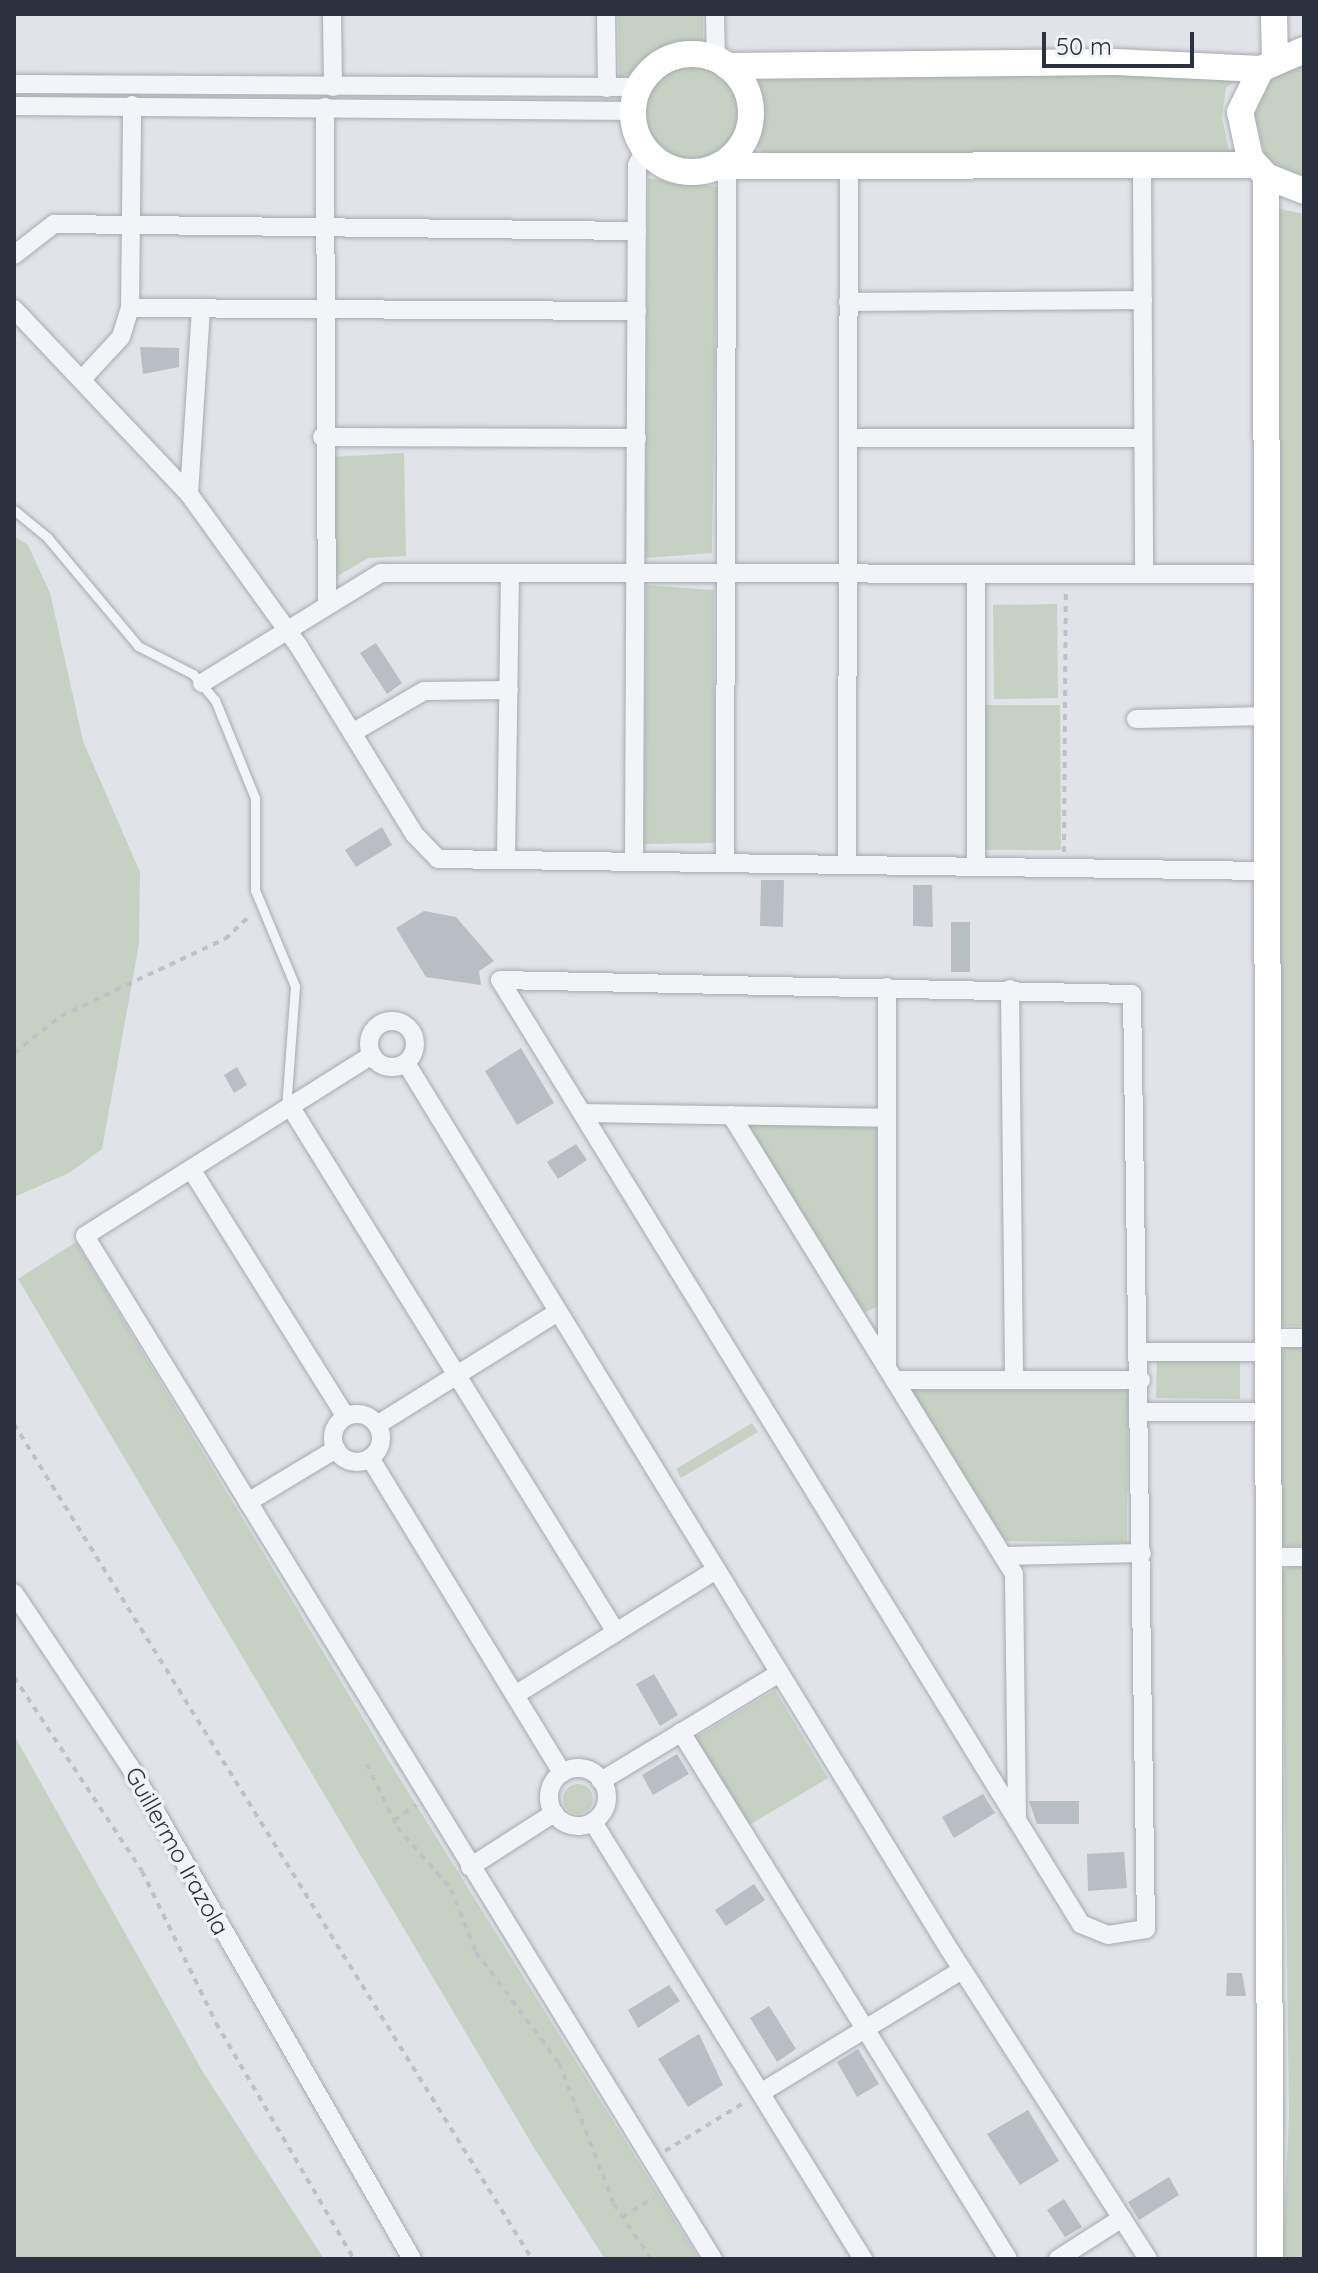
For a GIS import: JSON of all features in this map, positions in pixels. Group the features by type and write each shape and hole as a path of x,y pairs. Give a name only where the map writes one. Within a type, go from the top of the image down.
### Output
{"street":[{"path":"332,14 333,87"},
{"path":"606,14 607,88"},
{"path":"715,14 722,63 744,86 749,125 738,149 722,166 725,859"},
{"path":"1270,2259 1266,1345 1271,871 1260,171 1241,136 1240,112 1268,64 1274,14"},
{"path":"14,106 325,107 636,99 678,56 722,63 1268,64 1304,50"},
{"path":"14,84 607,88 636,99"},
{"path":"634,857 637,165 645,149 636,99"},
{"path":"84,377 121,337 130,308 132,105"},
{"path":"325,107 322,437 327,602"},
{"path":"645,149 679,171 722,166 1260,171 1304,191"},
{"path":"847,862 849,167"},
{"path":"1142,168 1144,574"},
{"path":"14,255 54,224 637,231"},
{"path":"848,302 1143,300"},
{"path":"130,308 637,311"},
{"path":"189,494 201,308"},
{"path":"14,309 84,377 189,494 287,630 427,851 438,859 634,857 1271,871"},
{"path":"322,437 637,438"},
{"path":"848,438 1143,438"},
{"path":"202,683 327,602 381,573 1264,574"},
{"path":"506,858 510,574"},
{"path":"976,574 976,864"},
{"path":"352,733 424,691 509,690"},
{"path":"1136,719 1268,716"},
{"path":"500,980 887,987 1121,991 1137,1001 1146,1929 1108,1935 1081,1924 500,980"},
{"path":"887,987 891,1374"},
{"path":"1010,989 1014,1378"},
{"path":"372,1055 374,1029 395,1021 414,1035 406,1063 962,1970 1148,2259"},
{"path":"372,1055 85,1236 713,2259"},
{"path":"372,1055 385,1067 406,1063"},
{"path":"288,1107 616,1632"},
{"path":"582,1113 887,1118"},
{"path":"731,1115 1014,1574 1017,1820"},
{"path":"191,1169 346,1417"},
{"path":"377,1425 558,1312"},
{"path":"1141,1352 1266,1345 1304,1338"},
{"path":"891,1374 1141,1380"},
{"path":"1141,1412 1266,1412"},
{"path":"359,1414 377,1425 380,1444 370,1458 351,1462 336,1449 334,1432 346,1417 359,1414"},
{"path":"248,1502 336,1449"},
{"path":"370,1458 562,1773"},
{"path":"1003,1556 1142,1553"},
{"path":"1267,1557 1304,1557"},
{"path":"515,1695 716,1570"},
{"name":"Guillermo Irazola","path":"14,1593 130,1767 326,2118 412,2259"},
{"path":"601,1781 779,1673"},
{"path":"681,1732 1008,2259"},
{"path":"581,1768 601,1781 606,1804 593,1822 571,1825 554,1813 551,1789 562,1773 581,1768"},
{"path":"470,1867 554,1813"},
{"path":"593,1822 863,2259"},
{"path":"762,2092 962,1970"},
{"path":"1058,2259 1122,2218"}],"lane":[{"path":"14,510 47,537 138,646 202,683 255,798 260,906 295,986 288,1107"}],"path":[{"path":"1064,866 1066,574"},
{"path":"14,1053 61,1016 225,939 260,906"},
{"path":"14,1424 532,2259"},
{"path":"14,1677 142,1871 216,2023 354,2259"},
{"path":"367,1764 394,1820 452,1893 476,1952 559,2063 622,2217 651,2259"},
{"path":"394,1820 418,1803"},
{"path":"452,1893 459,1887"},
{"path":"652,2159 762,2092"},
{"path":"622,2217 659,2194"}],"green space":[{"path":"618,14 703,14 703,45 672,47 619,80"},
{"path":"692,64 711,68 727,78 737,94 741,113 737,132 727,148 711,158 692,162 673,158 657,148 647,132 643,113 647,94 657,78 673,68"},
{"path":"1304,65 1304,178 1266,160 1253,108 1272,77"},
{"path":"759,72 1232,74 1236,82 1226,87 1222,118 1229,150 1237,148 1233,157 765,158 755,142"},
{"path":"648,178 718,187 712,553 645,558"},
{"path":"1274,208 1304,214 1304,1326 1280,1326"},
{"path":"404,453 406,556 368,558 334,578 330,457"},
{"path":"14,536 28,545 50,593 83,741 140,872 139,944 102,1149 69,1173 14,1197"},
{"path":"646,585 714,590 715,843 644,844"},
{"path":"1057,604 1058,698 994,699 993,605"},
{"path":"981,705 1060,705 1061,850 982,850"},
{"path":"745,1122 877,1127 878,1306 864,1313"},
{"path":"76,1242 387,1758 699,2259 605,2259 536,2151 18,1279"},
{"path":"1279,1347 1304,1347 1304,1546 1279,1546"},
{"path":"1157,1358 1240,1359 1240,1399 1156,1398"},
{"path":"911,1390 1128,1390 1127,1543 1005,1541"},
{"path":"752,1423 758,1432 681,1478 676,1469"},
{"path":"1291,1565 1304,1565 1304,2259 1282,2259 1289,2117 1282,1571"},
{"path":"775,1690 828,1778 746,1827 693,1739"},
{"path":"14,1735 203,2072 324,2259 14,2259"},
{"path":"578,1784 589,1788 593,1799 589,1810 578,1814 567,1810 563,1799 567,1788"}],"building":[{"path":"140,347 179,348 179,367 143,374"},
{"path":"376,643 402,683 387,694 360,653"},
{"path":"382,827 392,845 356,867 345,850"},
{"path":"761,880 784,880 783,927 760,926"},
{"path":"913,885 932,885 933,927 913,926"},
{"path":"424,911 456,917 494,961 479,971 481,985 426,977 396,928"},
{"path":"951,922 970,922 970,972 951,972"},
{"path":"521,1048 554,1103 517,1125 485,1071"},
{"path":"237,1067 247,1085 234,1093 224,1075"},
{"path":"576,1144 587,1160 558,1179 547,1162"},
{"path":"654,1674 678,1715 660,1726 636,1684"},
{"path":"677,1754 689,1774 653,1795 642,1775"},
{"path":"983,1794 995,1813 954,1838 942,1817"},
{"path":"1029,1801 1079,1801 1079,1824 1037,1824"},
{"path":"1124,1852 1127,1888 1088,1891 1087,1854"},
{"path":"754,1884 765,1900 726,1926 715,1910"},
{"path":"1227,1973 1242,1973 1246,1996 1226,1996"},
{"path":"669,1985 680,2001 638,2028 628,2010"},
{"path":"769,2006 796,2049 777,2062 750,2018"},
{"path":"699,2034 723,2085 688,2107 658,2059"},
{"path":"858,2049 879,2084 857,2097 837,2062"},
{"path":"1028,2110 1059,2161 1020,2185 987,2134"},
{"path":"1169,2177 1179,2195 1139,2220 1128,2202"},
{"path":"1064,2199 1082,2227 1065,2237 1047,2210"}]}
